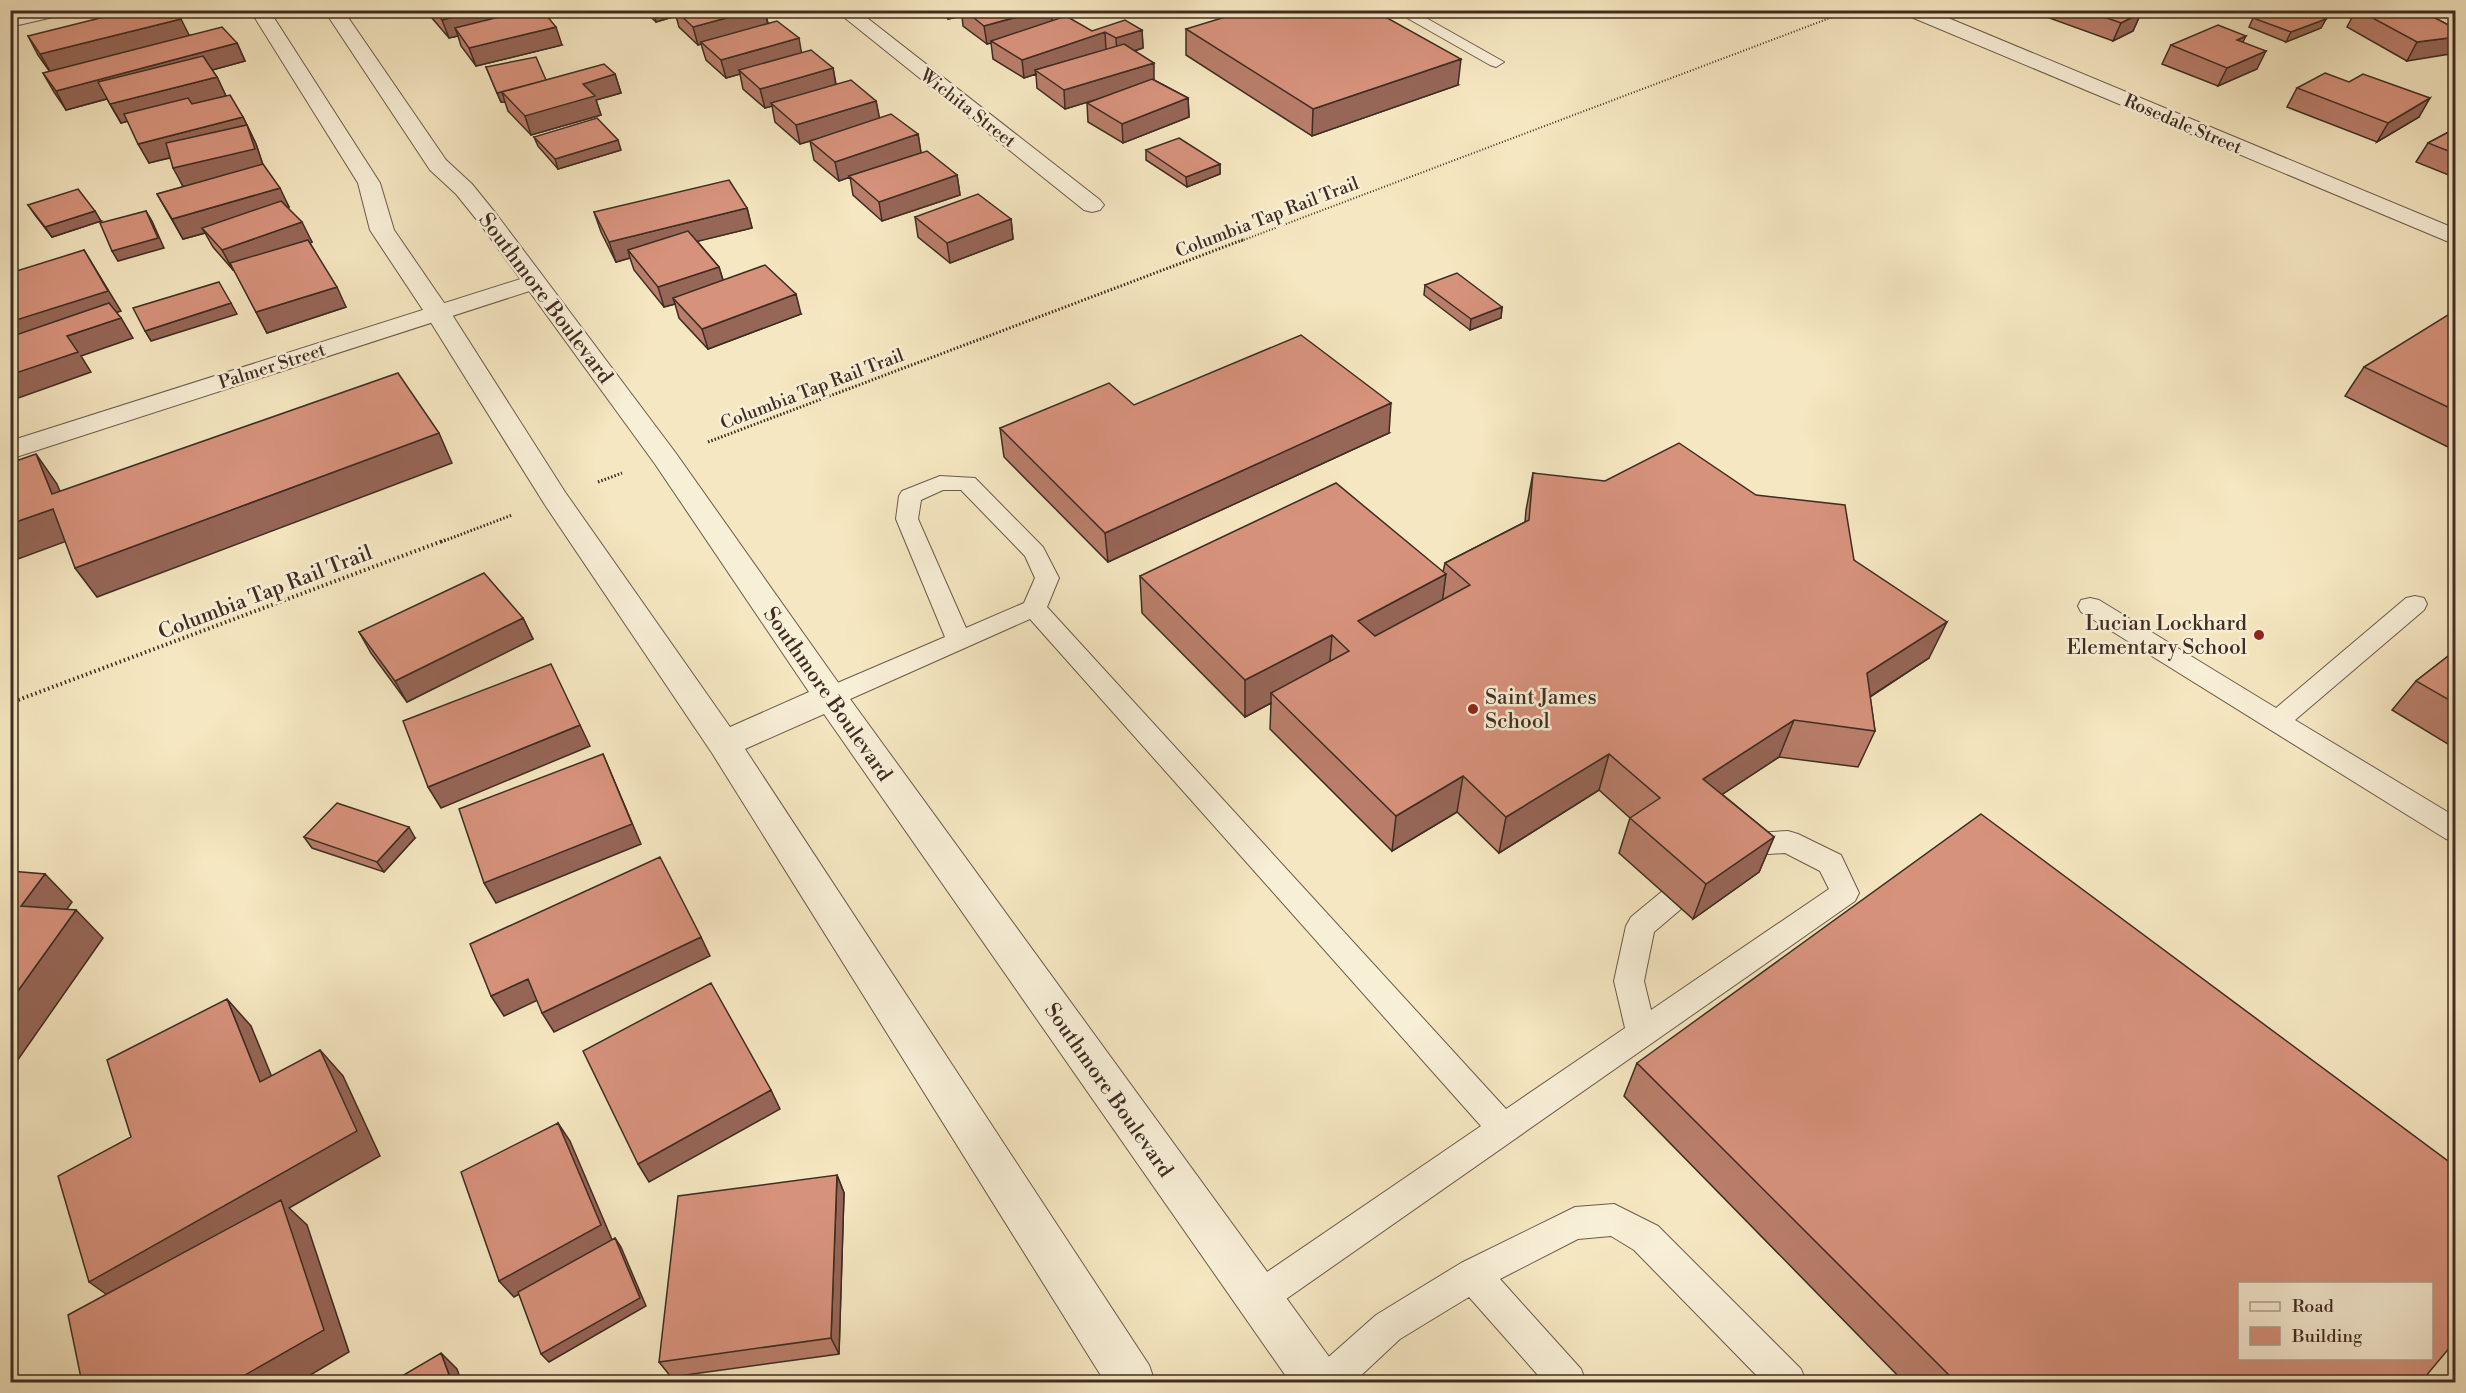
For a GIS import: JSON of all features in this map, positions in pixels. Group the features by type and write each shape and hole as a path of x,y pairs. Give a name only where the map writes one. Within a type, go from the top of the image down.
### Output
{"street":[{"path":"10,21 58,10"},
{"path":"259,10 369,183 382,230 438,313 555,498 724,744 1132,1383"},
{"name":"Southmore Boulevard","path":"333,10 438,165 464,189 665,458 830,697 1317,1383"},
{"name":"Wichita Street","path":"844,10 1092,205"},
{"name":"Rosedale Street","path":"1911,10 2456,238"},
{"name":"Palmer Street","path":"10,450 533,282"},
{"path":"724,744 830,697"}],"lane":[{"path":"1400,10 1496,62"},
{"path":"830,697 959,641 1034,608 1047,578 1035,552 967,483 940,483 910,496 907,519 959,641"},
{"path":"2277,721 2415,603"},
{"path":"2090,606 2456,831"},
{"path":"1034,608 1503,1128"},
{"path":"1257,1299 1503,1128 1641,1034 1845,893 1830,863 1788,842 1739,843 1641,926 1629,981 1641,1034"},
{"path":"1328,1383 1388,1327 1473,1275 1575,1223 1614,1220 1646,1238 1788,1383"},
{"path":"1473,1275 1568,1383"}],"path":[{"name":"Columbia Tap Rail Trail","path":"703,444 1851,10"},
{"path":"597,483 629,470"},
{"name":"Columbia Tap Rail Trail","path":"10,704 519,512"}],"building":[{"path":"132,10 174,10 181,19 40,54 28,36"},
{"path":"434,10 480,10 442,20"},
{"path":"527,10 542,10 556,27 469,48 455,28"},
{"path":"675,10 756,10 693,27"},
{"path":"964,10 1042,10 984,26"},
{"path":"1248,10 1373,10 1461,59 1313,109 1186,29"},
{"path":"2085,10 2134,10 2141,13 2121,23"},
{"path":"2272,10 2304,10 2326,19 2291,32 2253,18"},
{"path":"2358,10 2420,10 2456,29 2456,37 2417,42"},
{"path":"1066,16 1092,31 1125,20 1142,30 1116,38 1105,32 1022,60 991,41"},
{"path":"777,21 799,38 721,60 701,42"},
{"path":"2218,25 2246,36 2237,40 2266,51 2227,68 2171,45"},
{"path":"222,27 237,43 56,91 43,73"},
{"path":"1124,44 1154,63 1064,90 1035,70"},
{"path":"811,50 833,68 760,89 739,70"},
{"path":"203,56 217,77 110,104 98,82"},
{"path":"536,57 546,80 497,93 486,67"},
{"path":"604,64 615,74 583,84 595,96 525,116 502,92"},
{"path":"2325,73 2349,82 2363,74 2430,98 2388,123 2297,88"},
{"path":"1152,79 1188,98 1122,124 1087,103"},
{"path":"851,80 876,101 796,125 771,103"},
{"path":"230,95 243,117 138,144 124,114 188,98 192,104"},
{"path":"891,114 918,134 835,162 810,141"},
{"path":"597,118 618,140 555,159 534,137"},
{"path":"247,125 255,149 173,168 166,143"},
{"path":"2456,128 2456,154 2428,143"},
{"path":"1179,138 1220,164 1186,177 1146,150"},
{"path":"927,151 957,175 879,202 849,176"},
{"path":"263,164 280,188 172,219 157,194"},
{"path":"729,180 747,208 609,242 594,212"},
{"path":"78,189 95,211 45,227 28,205"},
{"path":"978,194 1011,219 947,243 915,217"},
{"path":"281,201 302,222 222,250 202,228"},
{"path":"146,211 158,238 112,251 100,223"},
{"path":"688,231 719,267 658,287 628,250"},
{"path":"308,240 337,287 256,312 230,263"},
{"path":"84,250 108,291 10,322 10,273"},
{"path":"765,265 796,294 702,329 673,298"},
{"path":"1457,273 1502,307 1471,319 1425,285"},
{"path":"219,282 231,303 145,331 133,308"},
{"path":"109,303 121,318 67,336 78,352 10,375 10,337"},
{"path":"2451,313 2456,315 2456,411 2364,367"},
{"path":"1301,335 1391,403 1105,533 1000,428 1109,383 1134,405"},
{"path":"398,373 439,433 75,568 53,509 10,524 10,463 36,454 52,494"},
{"path":"1679,443 1756,495 1845,505 1854,560 1947,622 1867,673 1875,731 1794,720 1703,779 1774,837 1706,884 1630,818 1660,798 1609,754 1506,817 1463,776 1396,816 1271,693 1349,651 1332,635 1245,680 1140,576 1336,483 1446,574 1358,621 1375,636 1470,585 1445,563 1529,520 1533,473 1605,481"},
{"path":"484,573 523,618 395,681 359,632"},
{"path":"2456,650 2456,704 2416,681"},
{"path":"551,664 580,725 428,787 403,721"},
{"path":"603,754 632,824 484,883 459,809"},
{"path":"337,803 409,827 377,862 304,837"},
{"path":"1981,814 2456,1167 2456,1340 2420,1383 1957,1383 1637,1063"},
{"path":"660,857 701,937 542,1013 528,979 491,996 470,944"},
{"path":"10,871 45,874 21,906 76,910 10,1002"},
{"path":"711,983 771,1090 638,1164 583,1051"},
{"path":"227,999 260,1082 320,1050 357,1131 89,1282 58,1176 131,1137 107,1060"},
{"path":"558,1123 601,1225 499,1281 461,1172"},
{"path":"837,1175 831,1338 659,1362 678,1196"},
{"path":"281,1200 324,1330 231,1383 82,1383 68,1315"},
{"path":"615,1238 640,1298 541,1354 518,1292"},
{"path":"441,1353 452,1383 390,1383"}],"place":[{"name":"Lucian Lockhard Elementary School","path":"2259,635"},
{"name":"Saint James School","path":"1473,709"}]}
